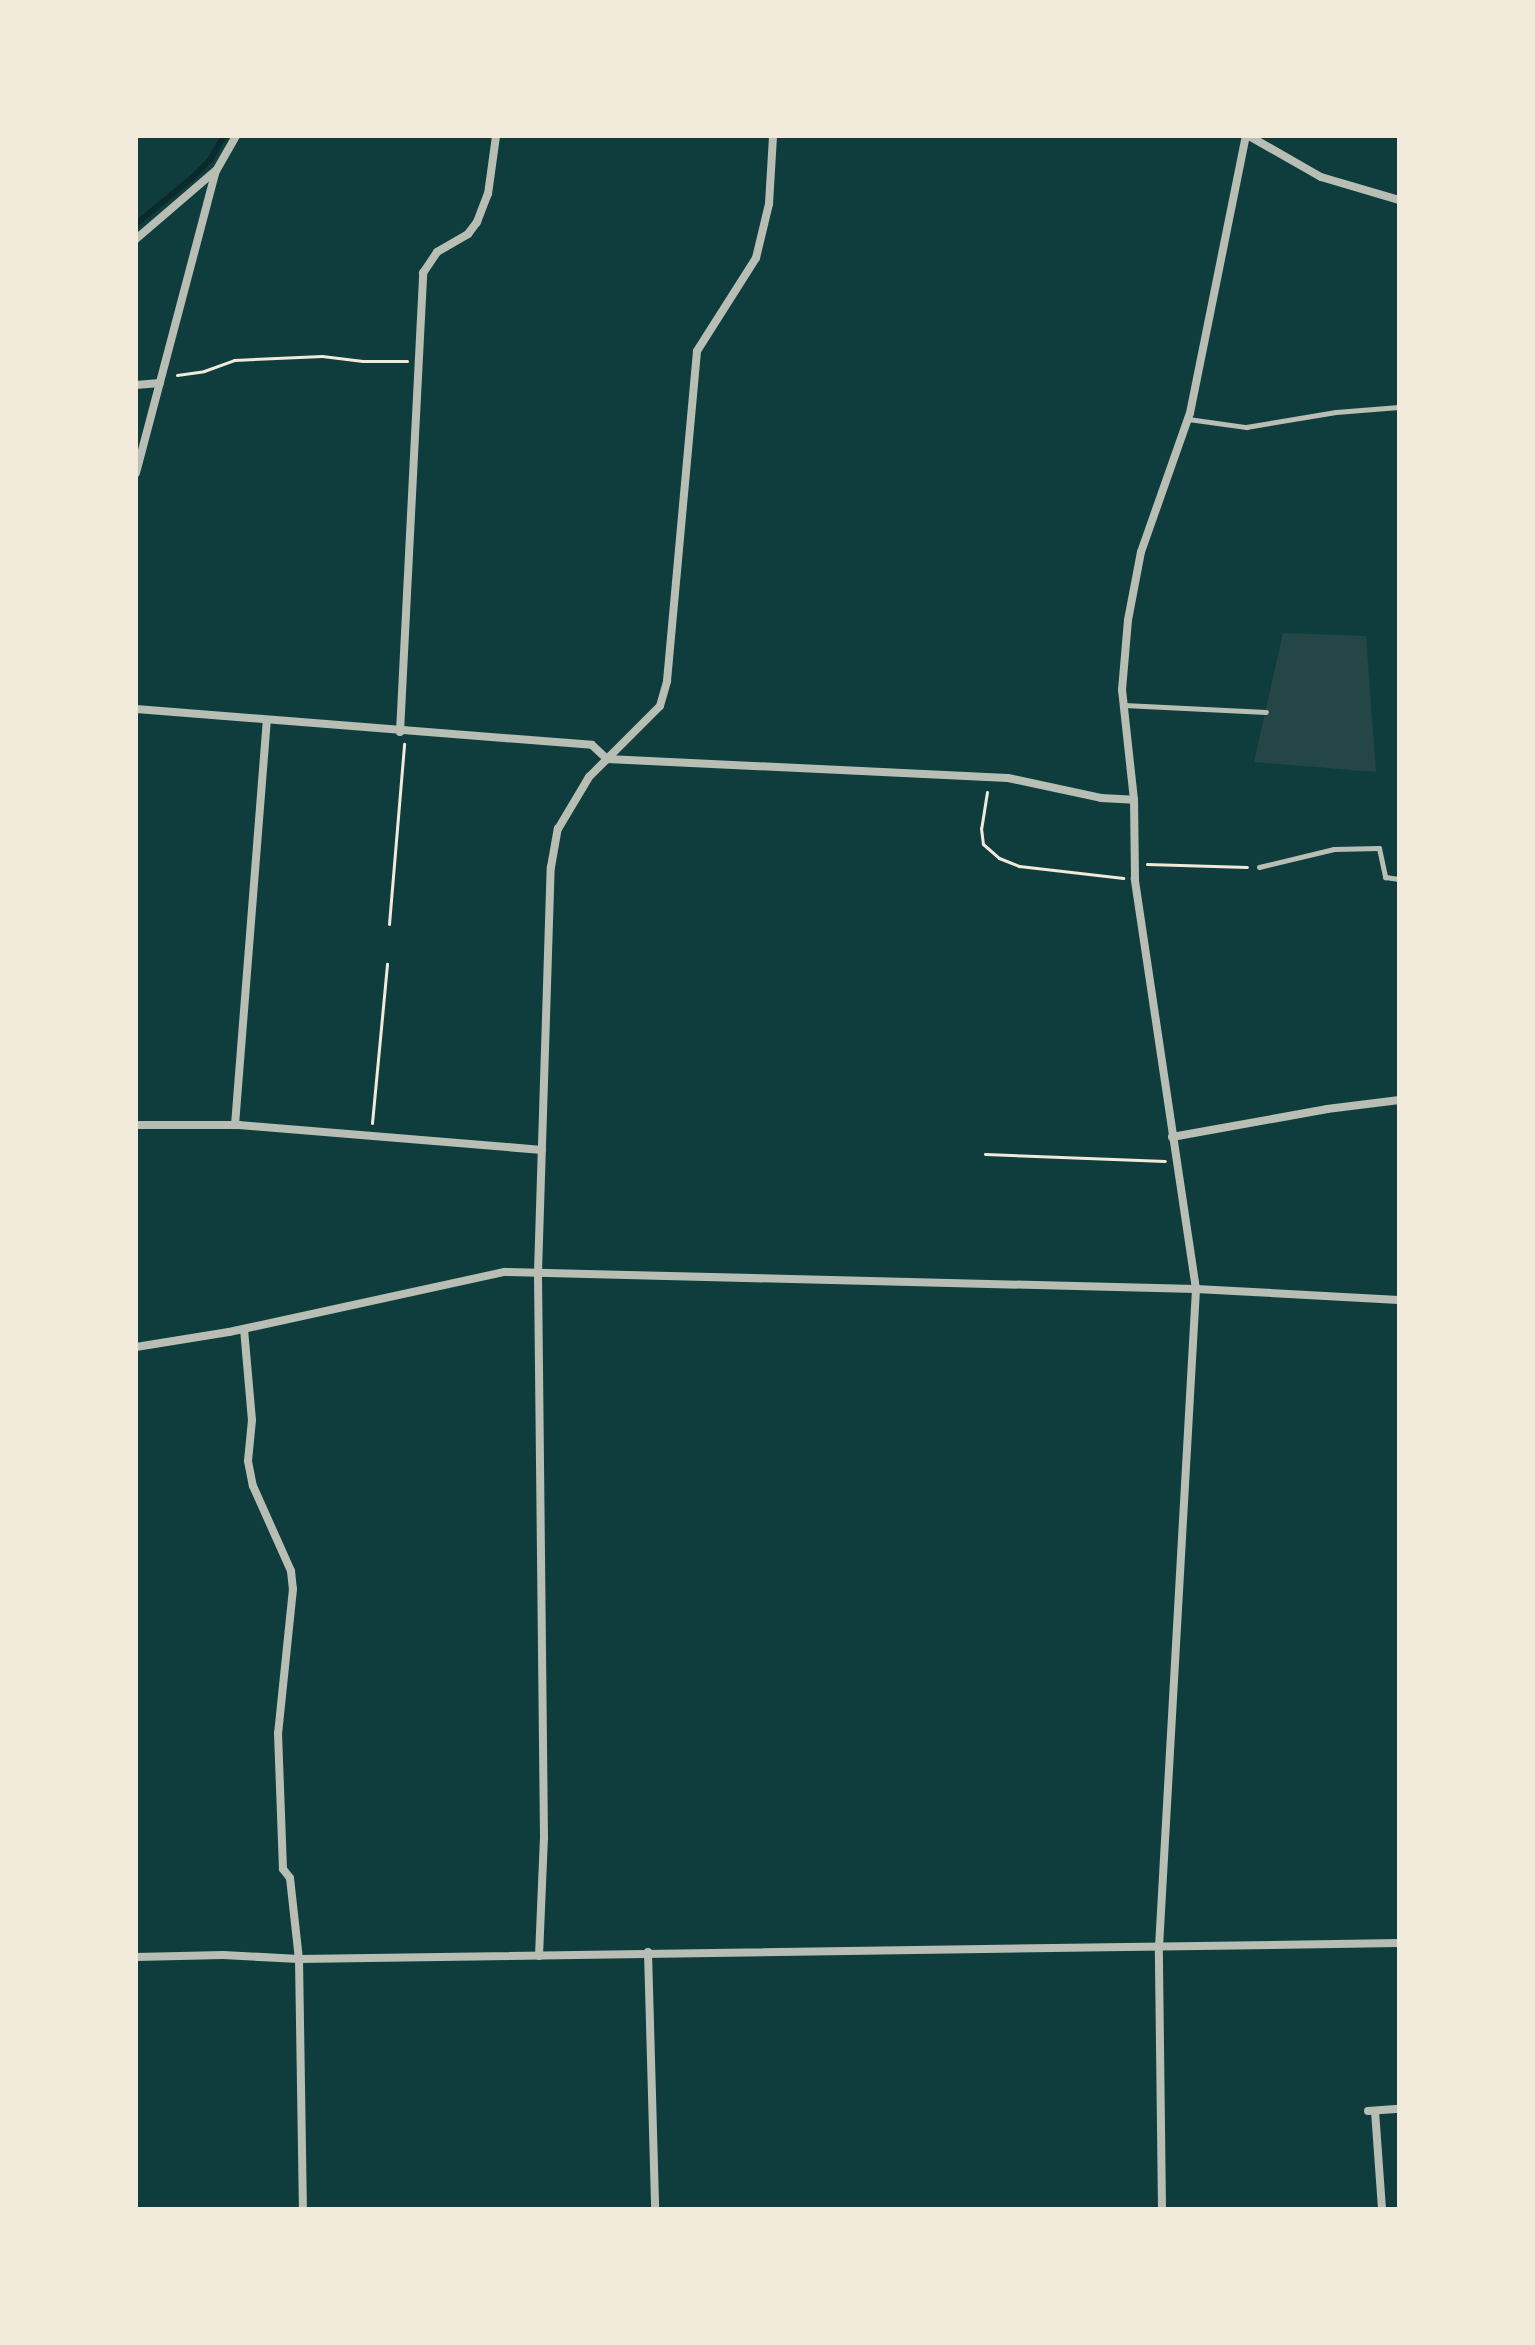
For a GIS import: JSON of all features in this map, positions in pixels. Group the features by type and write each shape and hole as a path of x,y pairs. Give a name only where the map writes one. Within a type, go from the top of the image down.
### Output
{"street":[{"path":"136,473 216,171 236,136"},
{"path":"402,732 423,273 437,252 468,234 477,222 488,194 496,136"},
{"path":"539,1956 544,1838 538,1272 551,867 558,829 589,777 660,706 667,681 697,351 756,258 769,204 773,136"},
{"path":"1162,2209 1159,1947 1196,1289 1135,879 1134,800 1124,705 1128,620 1141,552 1188,419 1247,136 1321,177 1399,200"},
{"path":"136,239 216,171"},
{"path":"136,385 161,380"},
{"path":"136,709 592,745 607,759 989,777 1101,798 1134,800"},
{"path":"235,1125 267,720"},
{"path":"1172,1137 1327,1109 1399,1100"},
{"path":"139,1125 235,1125 542,1150"},
{"path":"137,1348 244,1329 505,1272 1196,1289 1399,1300"},
{"path":"244,1329 252,1420 248,1461 253,1486 291,1571 293,1589 278,1733 283,1869 290,1878 299,1959 303,2209"},
{"path":"136,1957 223,1955 299,1959 1399,1943"},
{"path":"648,1952 655,2209"},
{"path":"1382,2209 1371,2111 1399,2109"}],"lane":[{"path":"1188,419 1246,427 1336,412 1399,407"},
{"path":"1124,705 1266,712"},
{"path":"1259,867 1334,849 1379,848 1385,877 1399,879"}],"path":[{"path":"161,380 204,371 234,360 322,356 363,361 419,360"},
{"path":"389,924 402,732"},
{"path":"989,777 981,828 983,844 999,858 1019,866 1135,879"},
{"path":"1134,864 1259,867"},
{"path":"370,1136 387,964"},
{"path":"985,1154 1176,1162"}],"shaded area":[{"path":"1283,633 1366,636 1376,772 1254,762"}],"waterway":[{"path":"136,224 194,176 210,160 224,136"}]}
